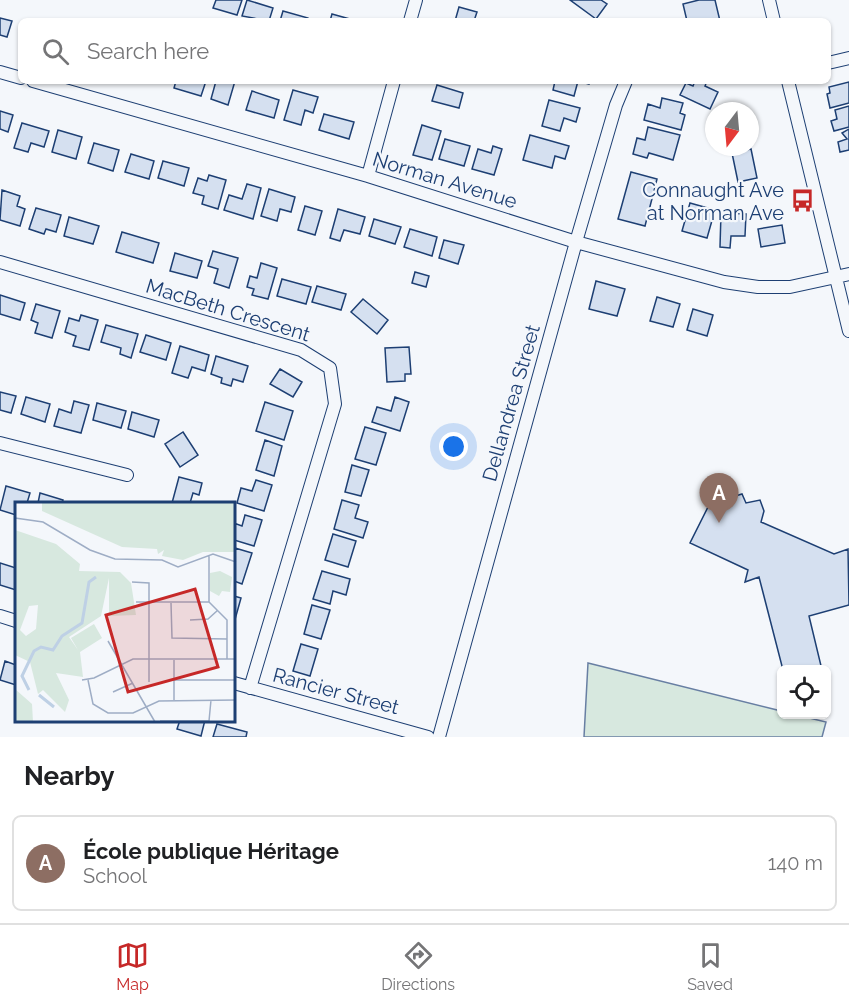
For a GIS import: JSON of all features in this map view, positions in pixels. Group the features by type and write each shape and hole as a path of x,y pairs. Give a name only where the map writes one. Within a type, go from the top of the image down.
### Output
{"street":[{"path":"411,18 416,0"},
{"path":"769,0 773,18"},
{"path":"831,62 849,58"},
{"path":"0,72 18,77"},
{"name":"Norman Avenue","path":"44,84 368,176 576,242 724,282 758,287 790,287 849,274"},
{"path":"368,176 393,84"},
{"name":"Dellandrea Street","path":"439,737 576,242 616,105 625,84"},
{"path":"789,84 849,331"},
{"name":"MacBeth Crescent","path":"0,262 301,350 330,368 335,404 250,688"},
{"path":"0,443 127,475"},
{"path":"0,616 15,621"},
{"name":"Rancier Street","path":"236,684 428,737"}],"shaded area":[{"path":"588,663 777,710 777,719 814,719 826,722 822,737 584,737"}],"building":[{"path":"216,0 242,0 237,15 213,8"},
{"path":"247,0 273,8 270,18 242,16"},
{"path":"570,0 601,0 607,4 595,18"},
{"path":"699,0 715,0 719,18 686,18 683,4"},
{"path":"459,7 477,12 475,18 456,18"},
{"path":"283,11 308,18 281,18"},
{"path":"332,14 346,18 331,18"},
{"path":"0,18 12,21 7,37 0,35"},
{"path":"849,82 849,103 830,108 827,94 830,93 829,87"},
{"path":"175,84 205,84 201,96 174,88"},
{"path":"215,84 234,84 228,105 211,99"},
{"path":"554,84 577,84 574,96 553,90"},
{"path":"686,84 693,86 694,84 706,84 705,86 718,92 713,102 705,102 705,107 680,95"},
{"path":"437,85 463,93 459,108 432,101"},
{"path":"293,90 318,97 313,113 305,110 301,125 284,120"},
{"path":"252,91 279,100 274,118 246,110"},
{"path":"662,98 683,103 680,113 685,115 681,130 644,120 648,104 660,108"},
{"path":"549,100 580,108 576,122 564,118 560,131 542,126"},
{"path":"849,106 849,127 834,131 831,121 837,119 835,110"},
{"path":"0,111 13,115 8,132 0,129"},
{"path":"324,114 354,122 349,139 319,130"},
{"path":"22,123 49,131 44,147 31,143 28,152 14,148"},
{"path":"422,125 441,131 432,160 413,155"},
{"path":"648,127 680,135 673,160 649,153 647,158 633,154 637,138 645,140"},
{"path":"849,129 849,150 840,152 838,142 847,139 842,133"},
{"path":"58,130 82,137 76,159 52,152"},
{"path":"530,135 569,146 565,159 555,156 552,168 523,160"},
{"path":"445,139 470,146 464,166 439,159"},
{"path":"94,143 119,150 113,171 88,163"},
{"path":"493,146 502,149 494,175 472,169 478,149 491,153"},
{"path":"131,154 154,161 149,179 125,172"},
{"path":"733,156 752,156 757,178 738,182"},
{"path":"163,161 189,168 184,186 158,178"},
{"path":"631,172 657,179 645,226 618,219"},
{"path":"209,175 226,180 218,209 202,204 204,196 193,193 198,178 207,181"},
{"path":"247,184 261,188 253,219 224,210 229,195 242,199"},
{"path":"269,189 295,197 291,212 280,209 277,221 261,216"},
{"path":"2,190 20,196 17,206 25,209 20,226 0,220"},
{"path":"690,203 715,210 707,238 682,231"},
{"path":"305,206 322,211 315,235 298,230"},
{"path":"36,208 61,215 56,232 46,229 44,234 29,229"},
{"path":"338,209 365,217 360,234 344,230 340,241 330,238"},
{"path":"721,213 746,214 745,236 731,236 730,248 720,247"},
{"path":"69,217 99,226 93,244 64,236"},
{"path":"374,219 401,227 395,244 369,236"},
{"path":"782,225 785,243 761,247 758,229"},
{"path":"410,229 437,237 432,256 404,247"},
{"path":"122,232 159,243 153,263 116,252"},
{"path":"444,240 464,245 458,264 439,258"},
{"path":"213,251 238,258 229,288 214,283 218,269 208,266"},
{"path":"175,253 202,261 197,278 170,271"},
{"path":"261,263 277,268 268,299 252,295 254,289 247,287 250,276 257,278"},
{"path":"415,272 429,276 426,287 412,283"},
{"path":"282,279 311,287 306,304 277,296"},
{"path":"596,281 625,289 617,316 589,309"},
{"path":"317,286 346,294 341,310 312,302"},
{"path":"0,295 25,303 20,320 0,314"},
{"path":"657,297 680,304 673,327 650,321"},
{"path":"363,299 388,320 377,334 351,312"},
{"path":"36,304 60,311 52,338 35,333 38,323 31,320"},
{"path":"693,309 713,315 707,336 687,330"},
{"path":"81,315 98,320 89,350 73,346 76,336 65,332 69,318 79,321"},
{"path":"106,325 138,334 131,358 120,354 121,348 101,342"},
{"path":"146,335 171,343 166,360 140,352"},
{"path":"180,346 209,355 205,371 192,367 188,378 172,373"},
{"path":"409,347 411,374 405,374 405,381 387,382 385,348"},
{"path":"216,356 248,366 243,382 233,379 231,386 221,383 222,378 211,374"},
{"path":"280,369 302,382 293,397 270,384"},
{"path":"0,392 16,396 11,413 0,410"},
{"path":"26,397 50,404 45,422 21,414"},
{"path":"395,397 409,402 400,431 372,422 377,407 391,411"},
{"path":"74,401 89,405 81,433 54,426 59,409 71,413"},
{"path":"265,402 293,411 284,440 256,431"},
{"path":"97,403 126,411 121,428 93,420"},
{"path":"132,412 159,420 154,437 128,429"},
{"path":"365,427 386,433 376,465 355,459"},
{"path":"183,432 198,455 180,467 165,444"},
{"path":"265,440 282,446 274,476 256,470"},
{"path":"352,465 369,470 361,496 345,492"},
{"path":"179,477 202,483 199,495 193,493 190,502 172,502"},
{"path":"256,480 272,485 264,511 237,503 241,488 252,491"},
{"path":"6,486 30,493 27,502 15,502 15,515 0,510"},
{"path":"728,488 732,497 742,494 746,503 760,500 764,511 761,522 834,554 848,549 849,605 809,616 821,665 782,665 759,577 745,582 748,570 690,543 716,491"},
{"path":"40,493 63,500 62,502 38,502"},
{"path":"342,500 359,505 355,518 368,522 363,538 334,529"},
{"path":"245,515 262,520 254,546 236,541 236,524 242,526"},
{"path":"333,534 356,541 348,567 325,560"},
{"path":"236,548 252,553 242,584 236,582"},
{"path":"0,563 15,568 15,590 0,585"},
{"path":"322,571 350,579 346,595 333,591 330,604 313,599"},
{"path":"236,597 241,598 236,616"},
{"path":"312,605 330,610 321,639 304,634"},
{"path":"301,644 318,649 310,676 293,671"},
{"path":"5,661 15,665 15,685 0,680"},
{"path":"179,722 204,722 201,736 177,729"},
{"path":"217,724 247,732 246,737 213,737"}],"place":[{"name":"Connaught Ave at Norman Ave","path":"802,201"},
{"name":"École publique Héritage","path":"719,523"}]}
